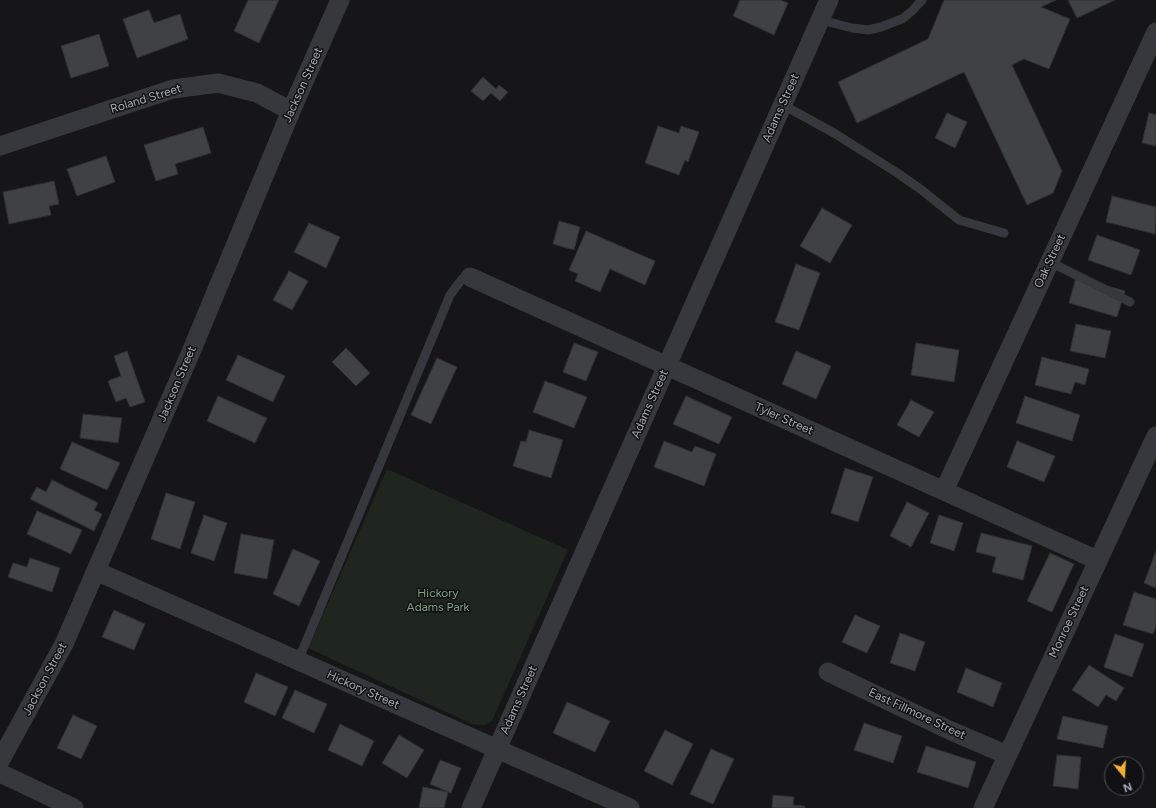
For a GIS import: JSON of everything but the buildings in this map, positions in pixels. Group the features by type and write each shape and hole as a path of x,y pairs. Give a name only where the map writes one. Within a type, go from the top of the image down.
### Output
{"street":[{"name":"Jackson Street","path":"0,761 64,644 191,352 291,111 340,0"},
{"name":"Adams Street","path":"471,808 830,0"},
{"name":"Oak Street","path":"944,491 1156,32"},
{"name":"Roland Street","path":"0,146 173,89 218,83 257,93 291,111"},
{"name":"Tyler Street","path":"470,277 1097,560"},
{"name":"Monroe Street","path":"983,808 1097,560 1156,436"},
{"name":"Hickory Street","path":"96,571 630,808"},
{"name":"East Fillmore Street","path":"828,672 949,730 1007,755"},
{"path":"0,773 74,808"}],"lane":[{"path":"821,20 852,28 868,30 902,19 922,0"},
{"path":"783,105 834,132 899,174 959,220 1004,233"},
{"path":"1050,262 1130,302"},
{"path":"298,661 450,295 462,279 470,277"}],"green space":[{"name":"Hickory Adams Park","path":"387,469 568,550 492,721 485,725 472,724 308,648"}]}
